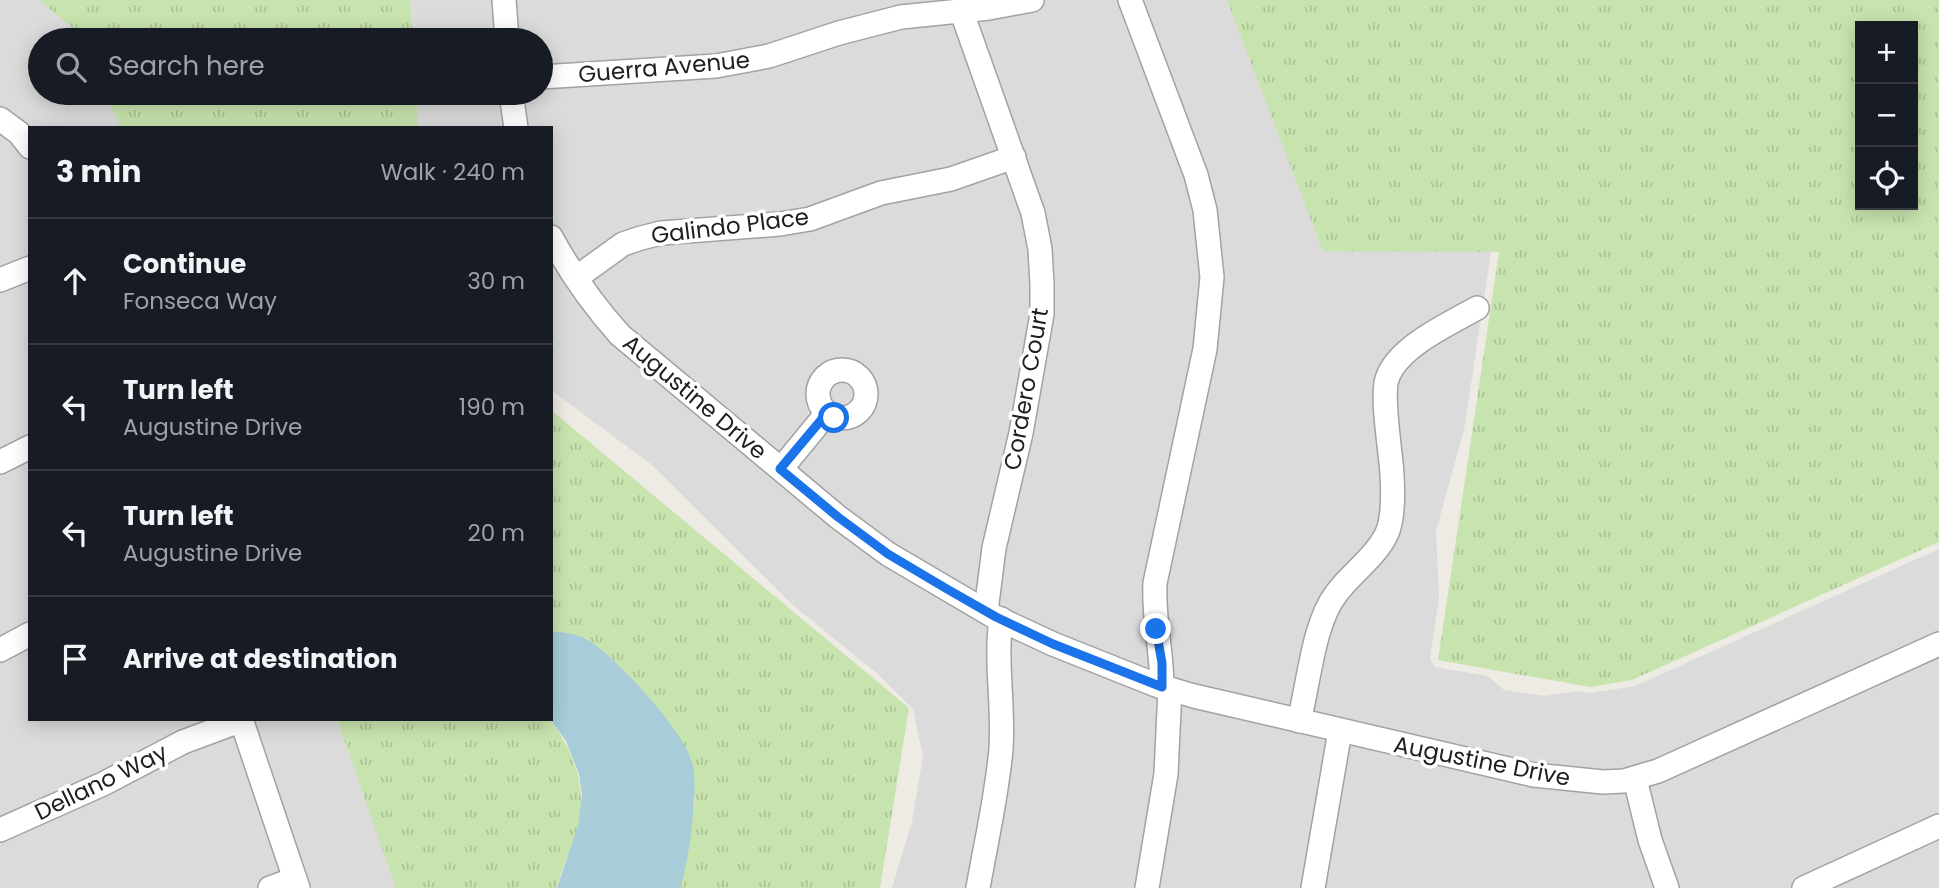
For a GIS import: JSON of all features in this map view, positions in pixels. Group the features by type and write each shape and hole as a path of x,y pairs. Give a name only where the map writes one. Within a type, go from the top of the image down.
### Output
{"street":[{"path":"504,0 507,28"},
{"name":"Guerra Avenue","path":"553,76 716,66 769,56 869,24 901,17 989,8 1032,0"},
{"path":"1130,0 1196,175 1210,243 1211,289 1205,349 1155,583 1154,606 1166,688 1166,774 1147,888"},
{"name":"Cordero Court","path":"961,10 1033,214 1040,249 1042,314 1021,433 994,548 993,615 998,641 1002,700 1001,751 978,888"},
{"path":"513,105 516,126"},
{"path":"0,120 19,133 28,144"},
{"name":"Galindo Place","path":"576,278 623,244 641,237 810,219 881,192 951,179 1014,156"},
{"name":"Augustine Drive","path":"553,240 576,278 620,335 838,517 888,554 993,615 1053,644 1166,688 1534,775 1602,782 1635,779 1658,771 1939,644"},
{"path":"0,279 28,269"},
{"path":"1299,721 1322,619 1336,594 1360,569 1387,533 1393,488 1385,402 1387,379 1402,355 1477,308"},
{"path":"780,469 827,413"},
{"path":"0,462 28,448"},
{"path":"0,650 28,635"},
{"name":"Dellano Way","path":"0,830 103,784 183,742 239,721"},
{"path":"242,721 296,883 270,888"},
{"path":"1313,888 1340,731"},
{"path":"1635,779 1650,840 1667,888"},
{"path":"1804,888 1939,825"}],"shaded area":[{"path":"0,0 55,0 82,28 28,28 28,105 128,105 136,126 28,126 28,721 337,721 410,888 0,888"},
{"path":"403,0 1238,0 1501,187 1464,430 1436,531 1439,597 1430,659 1435,667 1488,676 1504,690 1545,696 1635,686 1939,549 1939,888 892,888 912,821 923,757 913,709 879,675 793,605 652,465 553,391 553,126 405,126 404,105 553,105 553,28 404,28"}],"green space":[{"path":"39,0 410,0 412,28 72,28"},
{"path":"1227,0 1939,0 1939,542 1632,680 1590,687 1438,660 1499,252 1323,251"},
{"path":"110,105 417,105 418,126 120,126"},
{"path":"553,412 909,708 880,888 680,888 695,799 634,682 587,639 553,631"},
{"path":"338,721 551,721 572,756 581,797 578,826 557,888 396,888"}],"water":[{"path":"553,631 584,638 615,662 665,716 688,752 694,777 692,827 680,888 557,888 578,825 582,795 579,774 566,741 551,721"}],"route":[{"path":"834,418 827,413 780,469 888,554 1000,619 1053,644 1162,687 1161,650 1156,629"}]}
